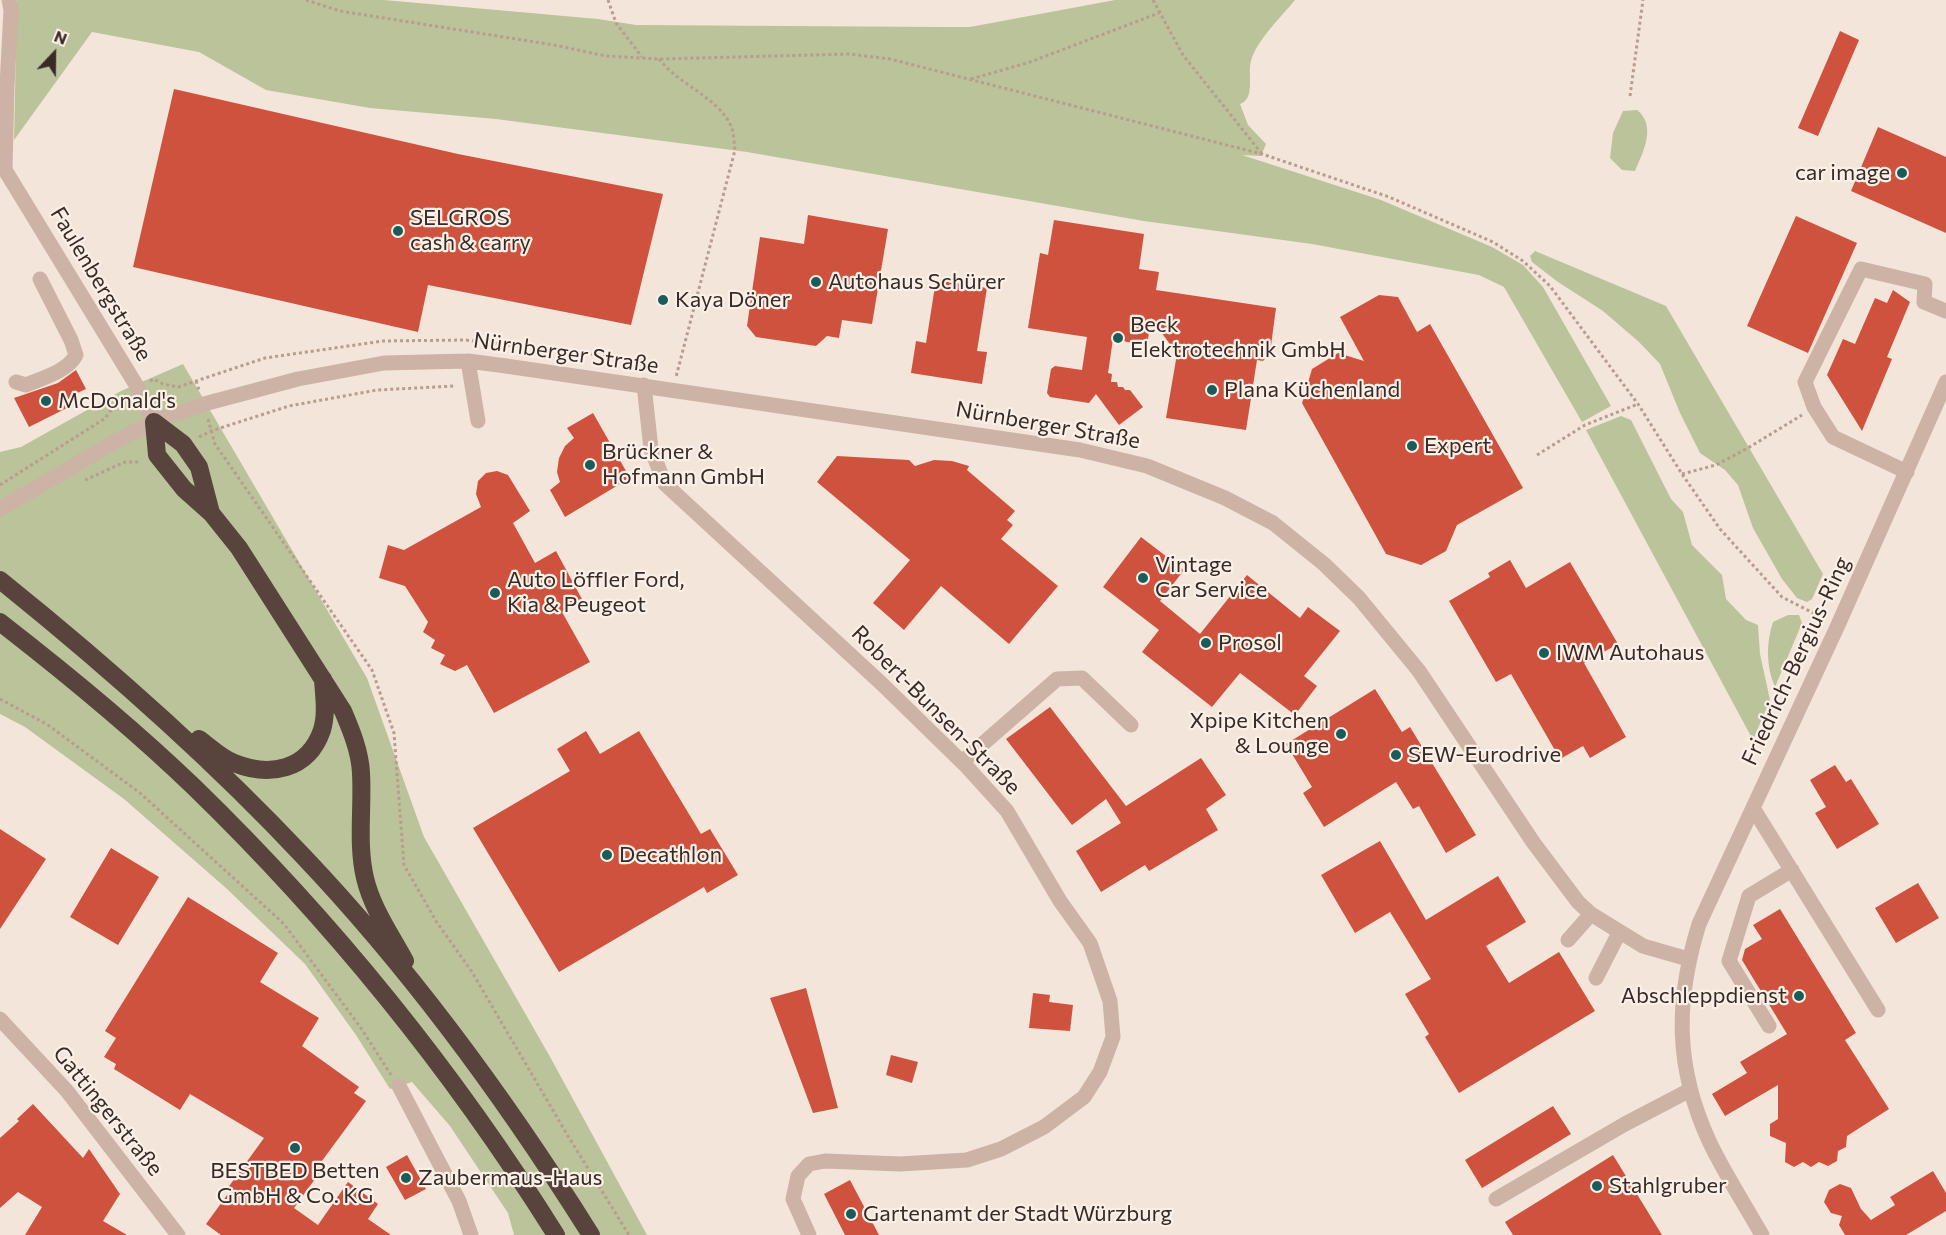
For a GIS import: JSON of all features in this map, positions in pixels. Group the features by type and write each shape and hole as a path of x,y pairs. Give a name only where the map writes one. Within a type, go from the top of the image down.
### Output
{"highway":[{"path":"154,422 157,455 184,489 211,513 239,548 343,711 354,739 361,770 361,838 365,878 373,903 428,1002"},
{"path":"154,422 183,444 199,467 211,513"},
{"path":"0,580 152,707 304,857 428,1002 512,1114 591,1235"},
{"path":"0,622 121,721 194,786 342,943 410,1026 494,1140 556,1235"},
{"path":"152,707 231,762 254,769 272,771 296,764 311,750 322,731 325,713 323,678"}],"street":[{"name":"Faulenbergstraße","path":"9,0 11,10 6,182 64,264 138,388 154,422"},
{"path":"1907,472 1833,437 1814,407 1805,382 1861,269 1925,284 1924,302 1946,311"},
{"path":"16,382 26,386 64,368 73,361 76,355 71,340 40,279"},
{"name":"Nürnberger Straße","path":"0,509 116,441 154,422 204,404 298,379 384,363 468,361 1069,448 1121,458 1176,476 1273,523 1324,564 1359,598 1408,657 1533,842 1578,902 1591,914 1643,946 1688,959"},
{"path":"468,361 478,421"},
{"name":"Friedrich-Bergius-Ring","path":"1688,959 1699,924 1838,626 1946,382"},
{"name":"Robert-Bunsen-Straße","path":"644,385 651,449 665,484 882,684 962,762 1007,812 1060,901 1090,943 1110,1001 1113,1037 1100,1072 1084,1097 1044,1127 1001,1149 967,1160 900,1164 825,1161 809,1164 798,1176 793,1199 809,1235"},
{"path":"962,762 1057,679 1082,678 1131,725"},
{"path":"1753,808 1878,1010"},
{"path":"1770,1026 1730,961 1749,896 1792,870"},
{"path":"1568,940 1591,914"},
{"path":"1596,978 1620,933"},
{"path":"1688,959 1683,991 1681,1039 1690,1090 1711,1145 1762,1235"},
{"name":"Gattingerstraße","path":"0,1019 67,1091 178,1235"},
{"path":"399,1086 459,1201 471,1235"},
{"path":"1496,1198 1625,1124 1690,1090"}],"path":[{"path":"306,0 340,11 554,45 606,56 659,59 850,54 890,59 1262,154 1389,198 1494,242 1550,286 1638,404 1720,529 1782,597 1838,626"},
{"path":"608,0 616,23 643,57"},
{"path":"1153,0 1158,13 1183,55 1262,154"},
{"path":"1630,96 1643,0"},
{"path":"970,79 1030,62 1158,13"},
{"path":"659,59 669,72 722,111 732,128 735,150 672,390"},
{"path":"0,485 104,419 115,408 120,397 154,379 163,384 178,387 196,381"},
{"path":"472,385 377,390 289,406 211,431 215,444 372,670 394,733 404,865 436,921 472,972 629,1235"},
{"path":"1537,455 1585,425 1638,404"},
{"path":"1682,474 1716,465 1814,407"},
{"path":"0,699 48,725 140,793 284,924 361,1028 399,1086"}],"green space":[{"path":"17,0 384,0 598,19 636,25 970,27 1115,0 1295,0 1258,45 1251,61 1248,97 1240,104 1248,125 1266,144 1261,156 1242,155 1381,200 1492,247 1523,265 1543,287 1611,406 1582,422 1504,287 1479,275 1312,244 1144,221 747,152 496,119 370,108 266,90 199,52 92,32 14,140"},
{"path":"1637,110 1643,116 1647,131 1642,156 1635,171 1622,170 1610,158 1613,133 1623,111"},
{"path":"1535,251 1666,306 1823,574 1812,599 1807,602 1797,598 1782,579 1753,528 1738,485 1725,470 1700,453 1680,413 1660,364 1639,342 1603,311 1532,262 1530,256"},
{"path":"183,364 367,678 424,837 549,1055 647,1235 514,1235 508,1213 450,1126 412,1082 390,1089 356,1035 305,964 226,888 124,799 25,727 0,714 0,452 21,447 121,391"},
{"path":"1621,416 1631,420 1671,499 1683,512 1692,545 1722,575 1726,599 1746,620 1758,625 1760,654 1770,700 1753,740 1586,430"},
{"path":"1788,615 1799,615 1802,623 1775,687 1768,655 1769,638 1773,622"}],"building":[{"path":"1840,31 1859,40 1818,136 1798,128"},
{"name":"SELGROS cash & carry","path":"174,89 458,154 663,194 631,325 428,285 418,332 133,267"},
{"name":"car image","path":"1878,127 1946,157 1946,233 1851,191"},
{"name":"Autohaus Schürer","path":"808,215 888,229 872,324 842,320 839,338 827,336 816,346 756,337 747,326 760,237 804,244"},
{"path":"1796,216 1857,243 1808,353 1747,326"},
{"path":"1054,220 1144,234 1139,269 1159,272 1156,290 1276,308 1270,353 1263,361 1257,360 1246,430 1166,418 1177,354 1151,318 1147,346 1113,339 1108,373 1112,374 1111,382 1117,382 1118,387 1130,390 1143,407 1119,425 1096,394 1089,403 1050,397 1047,393 1051,369 1055,366 1082,370 1087,337 1028,328 1040,253 1048,255"},
{"path":"936,280 987,288 977,351 987,352 982,384 911,373 916,341 926,343"},
{"path":"1893,290 1910,302 1887,357 1892,359 1862,431 1827,375 1843,339 1855,344 1875,298 1887,303"},
{"name":"Expert","path":"1379,295 1398,297 1417,332 1430,324 1523,488 1457,525 1446,551 1421,565 1386,554 1302,403 1312,369 1338,353 1364,361 1340,317"},
{"name":"McDonald's","path":"76,370 86,389 73,395 77,403 29,427 14,398 58,383"},
{"name":"Brückner & Hofmann GmbH","path":"593,413 630,478 565,517 550,490 560,482 557,472 559,458 565,446 574,438 567,428"},
{"path":"837,456 909,460 915,466 934,460 952,461 969,466 967,470 1015,511 1007,520 1013,525 1001,539 1058,586 1009,644 941,586 904,630 873,603 910,560 817,482"},
{"name":"Auto Löffler Ford, Kia & Peugeot","path":"497,471 508,475 530,511 513,523 535,563 556,551 583,601 562,612 590,662 494,713 467,665 455,671 440,664 445,655 431,648 435,640 423,632 428,622 405,586 379,578 388,545 404,550 481,507 476,494 478,481 486,473"},
{"path":"1141,537 1184,570 1160,601 1200,634 1247,575 1300,618 1308,607 1340,631 1304,676 1317,686 1295,715 1240,673 1212,707 1142,652 1159,630 1103,587"},
{"name":"IWM Autohaus","path":"1510,560 1526,588 1570,562 1618,644 1584,663 1626,737 1590,758 1583,746 1560,759 1511,674 1496,682 1449,601 1490,577 1488,573"},
{"path":"1375,689 1402,732 1410,727 1476,835 1446,853 1419,806 1413,809 1396,782 1324,827 1303,793 1312,787 1286,744"},
{"path":"1050,707 1126,806 1201,758 1226,795 1206,809 1218,830 1149,871 1145,865 1101,892 1076,851 1121,823 1106,799 1072,825 1006,739"},
{"name":"Decathlon","path":"586,731 600,754 639,731 701,834 710,829 738,875 707,893 704,887 559,972 473,828 570,771 557,749"},
{"path":"1835,765 1846,782 1851,779 1879,824 1837,849 1815,813 1826,807 1810,780"},
{"path":"0,829 46,859 0,929"},
{"path":"1380,841 1426,920 1498,876 1526,922 1486,946 1509,983 1559,952 1595,1011 1459,1093 1425,1037 1429,1034 1405,994 1431,979 1390,912 1355,933 1321,875"},
{"path":"111,848 159,877 118,945 70,917"},
{"path":"1918,883 1939,918 1896,943 1875,908"},
{"path":"188,897 278,953 260,982 319,1018 302,1046 359,1087 354,1093 366,1101 319,1165 323,1168 294,1208 318,1225 348,1182 378,1204 368,1219 391,1235 221,1235 206,1224 230,1191 227,1189 264,1138 190,1094 180,1110 114,1069 116,1064 104,1057 116,1038 105,1031"},
{"path":"1780,909 1856,1033 1845,1040 1889,1109 1847,1136 1846,1147 1838,1151 1837,1161 1828,1166 1819,1162 1811,1167 1803,1162 1794,1167 1785,1162 1786,1143 1770,1136 1770,1124 1778,1119 1778,1085 1725,1116 1712,1094 1747,1073 1740,1062 1787,1034 1742,960 1745,949 1762,939 1753,925"},
{"path":"806,988 838,1108 813,1113 770,998"},
{"path":"1033,993 1050,995 1049,1002 1073,1005 1070,1031 1029,1028"},
{"path":"891,1055 918,1062 912,1083 886,1075"},
{"path":"33,1104 83,1158 89,1149 120,1194 103,1221 127,1235 25,1235 42,1207 18,1192 0,1208 0,1138"},
{"path":"1553,1106 1571,1134 1482,1188 1465,1160"},
{"name":"Zaubermaus-Haus","path":"407,1155 426,1189 405,1200 386,1167"},
{"name":"Stahlgruber","path":"1613,1155 1662,1235 1513,1235 1505,1222"},
{"path":"1933,1171 1946,1193 1946,1211 1906,1235 1845,1235 1839,1225 1842,1216 1831,1213 1824,1202 1829,1190 1840,1184 1851,1188 1861,1209 1871,1220 1895,1205 1890,1197"},
{"name":"Gartenamt der Stadt Würzburg","path":"850,1180 879,1235 845,1235 824,1194"}],"place":[{"name":"car image","path":"1902,173"},
{"name":"SELGROS cash & carry","path":"398,231"},
{"name":"Autohaus Schürer","path":"816,282"},
{"name":"Kaya Döner","path":"663,300"},
{"name":"Beck Elektrotechnik GmbH","path":"1118,338"},
{"name":"Plana Küchenland","path":"1212,390"},
{"name":"McDonald's","path":"46,401"},
{"name":"Expert","path":"1412,446"},
{"name":"Brückner & Hofmann GmbH","path":"590,465"},
{"name":"Vintage Car Service","path":"1143,578"},
{"name":"Auto Löffler Ford, Kia & Peugeot","path":"495,593"},
{"name":"Prosol","path":"1206,643"},
{"name":"IWM Autohaus","path":"1544,653"},
{"name":"Xpipe Kitchen & Lounge","path":"1341,734"},
{"name":"SEW-Eurodrive","path":"1396,755"},
{"name":"Decathlon","path":"607,855"},
{"name":"Abschleppdienst","path":"1799,996"},
{"name":"BESTBED Betten GmbH & Co. KG","path":"295,1148"},
{"name":"Zaubermaus-Haus","path":"406,1178"},
{"name":"Stahlgruber","path":"1597,1186"},
{"name":"Gartenamt der Stadt Würzburg","path":"851,1214"}]}
